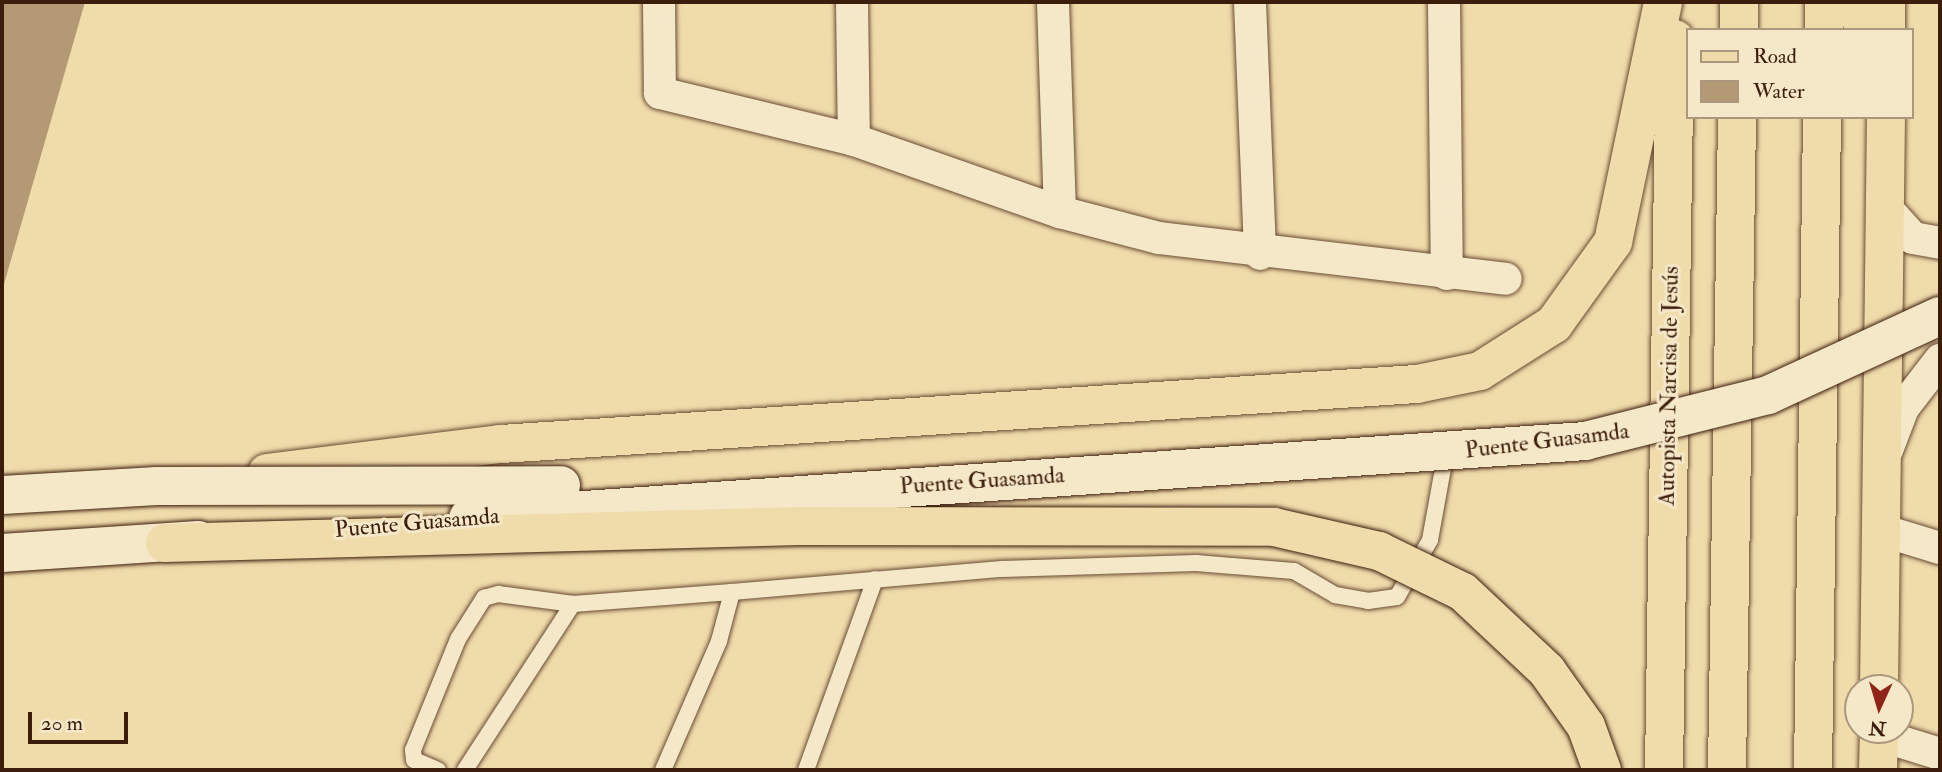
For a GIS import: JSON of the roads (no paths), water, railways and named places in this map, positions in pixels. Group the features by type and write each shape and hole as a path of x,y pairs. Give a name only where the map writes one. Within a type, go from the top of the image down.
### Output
{"main road":[{"path":"157,486 501,444 1417,384 1480,371 1532,342 1577,300 1625,210 1663,2"},
{"name":"Autopista Narcisa de Jesús","path":"1664,770 1676,2"},
{"path":"1739,2 1739,28"},
{"path":"1824,2 1824,28"},
{"path":"1856,2 1863,28"},
{"path":"1886,2 1886,28"},
{"path":"1727,770 1737,119"},
{"path":"1813,770 1822,119"},
{"path":"1879,674 1886,119"},
{"name":"Puente Guasamda","path":"2,495 157,486 506,488 1564,423 1772,370 1940,292"},
{"name":"Puente Guasamda","path":"2,553 165,543 790,493 1585,441 1707,414 1850,363 1940,316"},
{"path":"165,543 800,526 1273,527 1379,551 1463,592 1547,671 1586,726 1602,770"}],"street":[{"path":"659,2 660,93 854,140 1060,212 1160,238 1260,254 1506,279"},
{"path":"852,2 854,140"},
{"path":"1053,2 1060,212"},
{"path":"1250,2 1260,254"},
{"path":"1444,2 1447,274"},
{"path":"1886,208 1913,238 1940,243"},
{"path":"1882,465 1903,408 1940,360"},
{"path":"1881,530 1940,548"},
{"path":"1879,745 1940,754"}],"lane":[{"path":"438,770 414,760 413,750 458,639 484,598 573,604 874,579 1196,563 1294,571 1335,595 1368,601 1397,597 1430,540 1447,452"},
{"path":"806,770 874,579"},
{"path":"663,770 719,641 732,592"},
{"path":"465,770 573,604"}],"water":[{"path":"2,2 85,2 2,291"}]}
